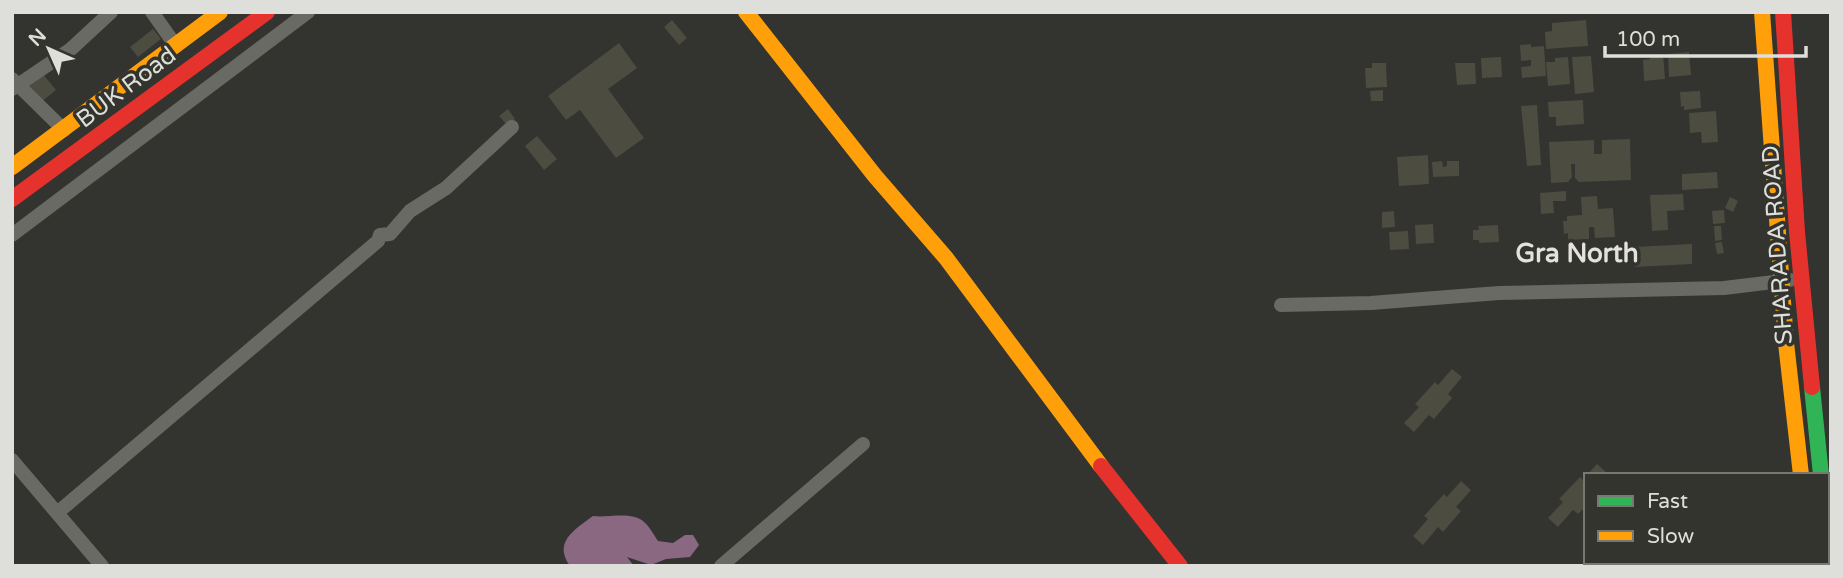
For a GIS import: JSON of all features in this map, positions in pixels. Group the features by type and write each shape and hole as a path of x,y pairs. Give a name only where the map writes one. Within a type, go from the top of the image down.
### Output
{"main road":[{"name":"BUK Road","path":"12,167 220,12"},
{"name":"BUK Road","path":"12,199 267,12"},
{"path":"747,12 875,176 946,258 1068,424 1180,566"},
{"path":"1762,12 1786,344 1801,473"},
{"name":"SHARADA ROAD","path":"1783,12 1802,279 1821,473"}],"street":[{"path":"64,130 14,84 71,49 111,12"},
{"path":"152,12 176,46"},
{"path":"12,234 308,12"},
{"path":"57,513 377,241 380,234 390,234 410,211 446,188 512,127"},
{"path":"1281,305 1371,303 1499,293 1724,288 1802,279"},
{"path":"721,566 863,444"},
{"path":"12,460 102,566"}],"shaded area":[{"path":"593,516 633,517 646,524 658,541 673,543 685,535 693,535 699,545 690,557 666,559 651,565 627,557 634,566 570,566 565,558 565,543 573,532"}],"building":[{"path":"672,20 687,38 679,45 664,27"},
{"path":"1586,20 1588,46 1546,49 1545,32 1552,31 1552,23"},
{"path":"153,29 161,39 138,57 130,47"},
{"path":"619,43 637,68 608,89 644,138 616,158 580,110 566,120 548,96"},
{"path":"1531,44 1531,47 1544,46 1546,76 1522,78 1521,67 1531,66 1531,60 1521,61 1520,45"},
{"path":"1689,52 1691,75 1669,77 1668,54"},
{"path":"1663,54 1665,79 1644,81 1643,60 1650,59 1650,55"},
{"path":"1591,56 1594,92 1575,94 1572,57"},
{"path":"1501,57 1502,77 1482,78 1481,58"},
{"path":"1568,57 1570,84 1548,86 1546,62"},
{"path":"1372,63 1386,63 1387,87 1366,88 1365,68 1372,68"},
{"path":"1455,63 1475,63 1476,84 1457,85"},
{"path":"42,73 56,90 40,103 26,86"},
{"path":"1383,90 1383,101 1371,101 1370,91"},
{"path":"1700,91 1701,108 1684,110 1684,106 1681,107 1680,92"},
{"path":"1583,100 1584,124 1556,126 1556,117 1549,117 1548,102"},
{"path":"1537,105 1541,165 1527,166 1521,106"},
{"path":"508,109 515,119 507,125 499,116"},
{"path":"1716,111 1718,142 1702,143 1701,132 1690,133 1689,113"},
{"path":"537,136 557,159 544,170 525,146"},
{"path":"1630,139 1631,180 1579,182 1575,178 1575,164 1571,164 1572,177 1568,182 1551,183 1549,142 1594,140 1594,154 1602,154 1602,140"},
{"path":"1428,155 1429,184 1399,186 1397,157"},
{"path":"1442,161 1443,167 1447,166 1447,161 1459,161 1459,176 1433,177 1432,162"},
{"path":"1717,172 1718,188 1682,190 1682,174"},
{"path":"1566,191 1566,201 1553,201 1554,213 1541,214 1540,193"},
{"path":"1683,194 1684,210 1667,211 1668,230 1652,231 1650,195"},
{"path":"1597,196 1598,209 1613,208 1615,237 1595,238 1594,227 1589,227 1589,239 1568,240 1568,233 1564,234 1563,221 1567,221 1567,216 1582,215 1581,197"},
{"path":"1730,197 1738,201 1733,212 1725,208"},
{"path":"1724,210 1725,223 1713,224 1712,211"},
{"path":"1394,211 1395,227 1382,228 1382,212"},
{"path":"1433,224 1434,243 1416,244 1415,225"},
{"path":"1498,225 1499,242 1479,243 1479,240 1473,240 1473,230 1479,230 1478,226"},
{"path":"1714,226 1721,226 1722,240 1715,241"},
{"path":"1408,231 1409,249 1390,250 1389,232"},
{"path":"1722,242 1724,253 1717,254 1715,243"},
{"path":"1692,244 1692,264 1635,267 1634,247"},
{"path":"1452,369 1462,377 1448,394 1452,398 1434,419 1429,415 1414,432 1404,423 1419,407 1415,404 1435,382 1438,385"},
{"path":"1597,464 1607,473 1589,473"},
{"path":"1580,477 1584,479 1584,508 1578,514 1573,510 1558,527 1548,518 1563,502 1559,499"},
{"path":"1461,481 1471,490 1456,507 1461,511 1443,532 1438,527 1423,545 1413,536 1428,519 1424,516 1444,494 1447,497"}],"traffic: fast":[{"path":"1812,387 1821,473"}],"traffic: slow":[{"path":"12,167 220,12"},
{"path":"746,12 875,176 946,258 1101,466"},
{"path":"1762,12 1786,343 1801,473"}],"traffic: jam":[{"path":"12,199 267,12"},
{"path":"1783,12 1797,232 1812,387"},
{"path":"1101,466 1180,566"}],"district":[{"name":"Gra North","path":"1577,253"}]}
